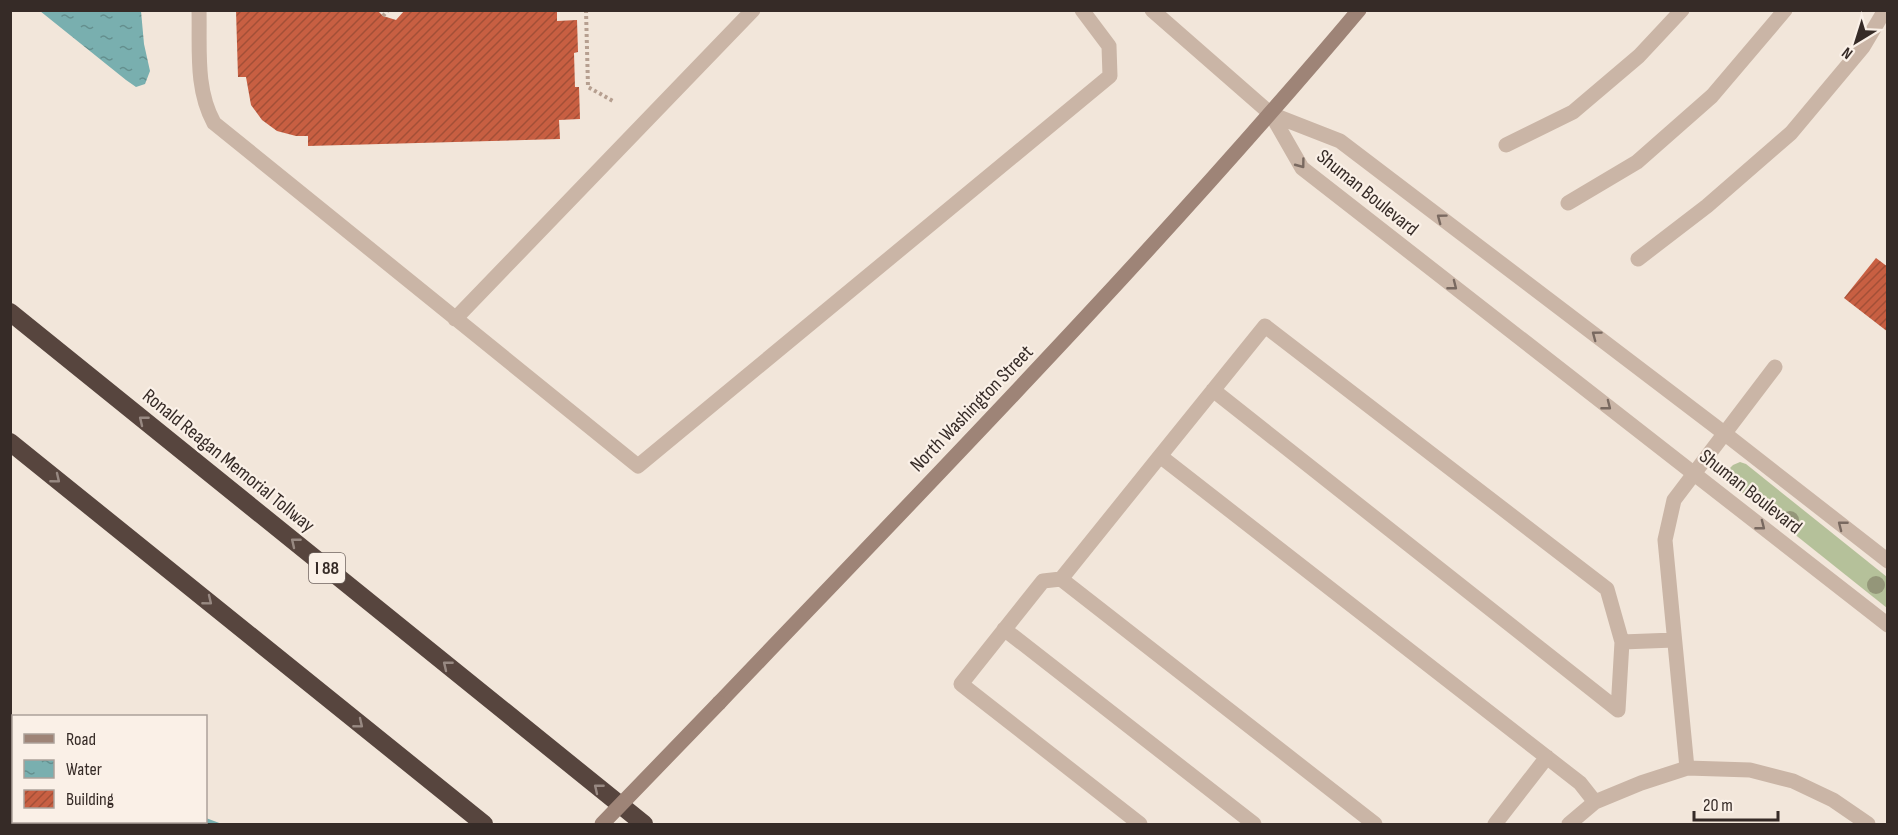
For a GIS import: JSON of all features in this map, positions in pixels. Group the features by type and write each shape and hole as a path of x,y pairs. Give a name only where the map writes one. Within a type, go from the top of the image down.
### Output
{"highway":[{"name":"Ronald Reagan Memorial Tollway","path":"10,312 644,825"},
{"path":"10,442 484,825"}],"main road":[{"name":"North Washington Street","path":"602,825 1043,365 1271,114 1359,10"}],"street":[{"path":"199,10 200,79 206,107 214,123 638,466 1110,76 1109,46 1082,10"},
{"path":"455,319 753,10"},
{"path":"1152,10 1271,114"},
{"path":"1506,145 1573,112 1640,56 1682,10"},
{"path":"1568,203 1637,162 1712,96 1785,10"},
{"path":"1638,259 1707,206 1791,133 1863,47 1885,10"},
{"name":"Shuman Boulevard","path":"1271,114 1340,141 1724,432 1887,561"},
{"name":"Shuman Boulevard","path":"1271,114 1302,168 1887,625"},
{"path":"1061,579 1213,390 1265,326 1607,589 1622,642 1618,711 1213,390"},
{"path":"1687,768 1665,540 1674,501 1775,366"},
{"path":"1160,456 1580,783 1595,802"},
{"path":"1140,825 961,684 1043,581 1061,579 1375,825"},
{"path":"1005,629 1254,825"},
{"path":"1622,642 1674,640"},
{"path":"1495,825 1547,757"},
{"path":"1569,825 1595,802 1641,783 1687,768 1750,770 1793,781 1833,800 1868,825"}],"path":[{"path":"383,16 388,10"},
{"path":"586,10 588,87 613,101"}],"green space":[{"path":"1740,462 1746,464 1887,577 1887,608 1729,482 1726,472"}],"water":[{"path":"40,11 141,11 144,44 150,71 145,84 136,87"},
{"path":"207,818 222,824 85,824 207,823"}],"building":[{"path":"236,10 377,10 383,16 396,20 405,10 557,10 557,21 577,20 578,52 574,53 575,87 579,87 580,119 559,120 560,139 308,146 308,136 296,136 277,131 262,120 251,105 246,77 238,77"},
{"path":"1876,258 1888,267 1888,332 1844,298"}]}
